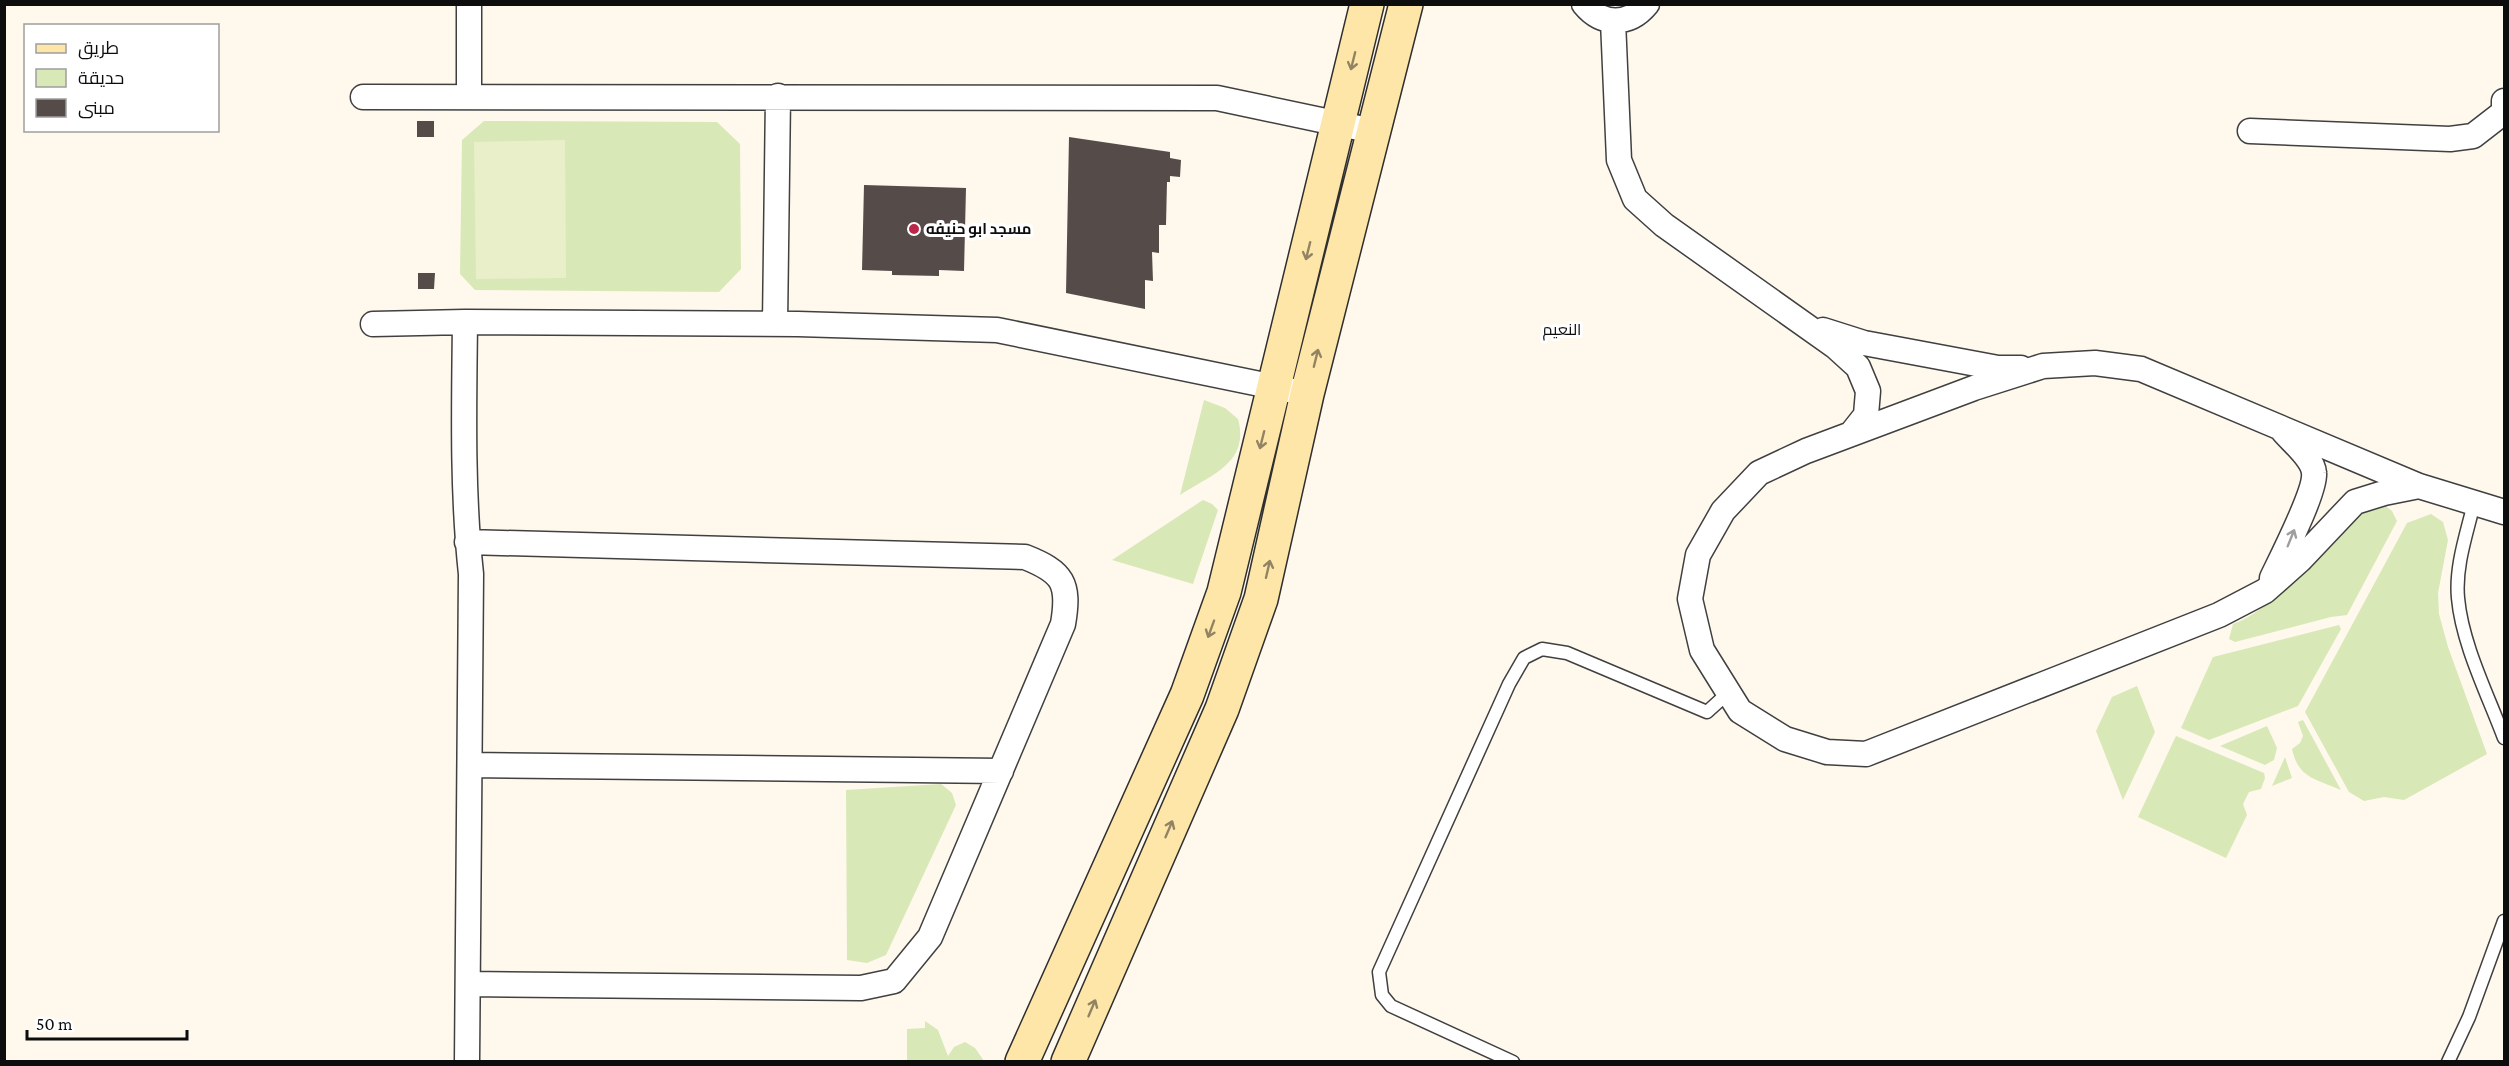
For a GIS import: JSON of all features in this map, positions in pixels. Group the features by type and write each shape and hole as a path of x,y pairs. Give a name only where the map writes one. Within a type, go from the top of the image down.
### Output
{"main road":[{"path":"1022,1062 1187,695 1224,592 1367,4"},
{"path":"1068,1062 1222,709 1257,610 1307,394 1406,4"}],"street":[{"path":"469,97 470,4"},
{"path":"1584,4 1601,19 1613,21 1626,20 1638,15 1647,4"},
{"path":"1613,21 1619,160 1635,199 1664,225 1836,347 1858,367 1868,391 1866,415 1851,434"},
{"path":"775,324 778,96"},
{"path":"363,97 1217,98 1373,131"},
{"path":"2250,130 2450,139 2473,136 2504,112 2505,101"},
{"path":"465,322 467,542 471,574 467,1062"},
{"path":"373,324 465,322 775,324 997,330 1307,394"},
{"path":"1801,322 1874,345 1998,368 2037,368 2095,363 2141,369 2419,486 2505,512"},
{"path":"2037,368 1963,392 1806,451 1759,473 1723,511 1698,555 1690,599 1702,650 1740,711 1785,739 1827,752 1866,754 2219,615 2265,591 2300,560 2355,502 2419,486"},
{"path":"2265,591 2288,545 2314,473 2309,461 2278,427"},
{"path":"2474,503 2505,499"},
{"path":"467,542 1025,556 1044,564 1060,579 1068,598 1063,624 930,937 894,981 861,988 468,984"},
{"path":"470,765 1001,771"}],"lane":[{"path":"2474,503 2460,562 2458,597 2463,627 2505,738"},
{"path":"1513,1062 1391,1006 1382,995 1379,972 1509,684 1524,658 1542,649 1567,653 1707,712 1728,693"},
{"path":"2448,1062 2469,1017 2505,921"}],"green space":[{"path":"484,121 717,122 740,144 741,269 719,292 475,290 460,274 462,140"},
{"path":"565,140 566,278 476,279 474,142"},
{"path":"1204,400 1225,408 1238,419 1240,434 1238,447 1225,466 1180,495"},
{"path":"1203,500 1218,510 1193,584 1112,560"},
{"path":"2384,505 2392,511 2397,521 2347,615 2331,617 2235,642 2229,639 2233,624 2265,605 2281,591 2339,528 2353,516"},
{"path":"2431,514 2443,522 2448,540 2438,593 2439,614 2448,647 2487,754 2404,800 2384,797 2364,801 2349,792 2305,712 2407,523"},
{"path":"2339,625 2341,629 2298,706 2209,740 2181,728 2213,657"},
{"path":"2137,686 2155,732 2123,800 2096,731 2112,697"},
{"path":"2303,720 2341,790 2309,776 2295,759 2292,749 2300,743 2303,736 2298,722"},
{"path":"2267,726 2277,748 2274,760 2265,765 2220,746"},
{"path":"2176,736 2264,773 2265,778 2261,789 2249,792 2243,804 2247,815 2226,858 2138,817"},
{"path":"2285,757 2292,778 2272,786"},
{"path":"941,784 952,793 956,805 886,955 867,963 847,960 846,790"},
{"path":"925,1021 938,1030 948,1056 954,1047 965,1042 975,1048 984,1061 907,1061 907,1029 925,1028"}],"building":[{"path":"417,121 434,121 434,137 417,137"},
{"path":"1069,137 1170,152 1170,158 1181,160 1180,177 1170,176 1170,182 1167,182 1166,225 1159,225 1159,253 1152,252 1153,281 1145,280 1145,309 1066,293"},
{"name":"مسجد ابو حنيفه","path":"864,185 966,188 964,271 939,270 939,276 892,275 892,271 862,270"},
{"path":"418,273 435,273 434,289 418,289"}],"place":[{"name":"مسجد ابو حنيفه","path":"914,229"}],"district":[{"name":"النعيم","path":"1562,329"}]}
